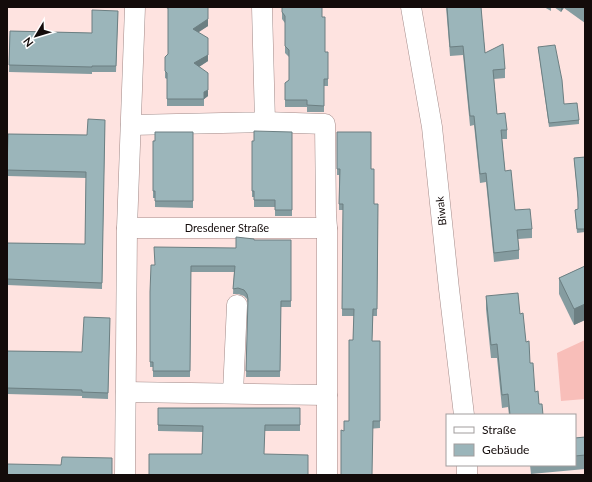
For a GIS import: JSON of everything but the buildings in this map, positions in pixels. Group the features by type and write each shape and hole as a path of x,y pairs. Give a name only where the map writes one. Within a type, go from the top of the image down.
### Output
{"street":[{"path":"125,475 127,228 135,7"},
{"path":"262,7 265,122"},
{"name":"Biwak","path":"411,7 432,127 464,414"},
{"path":"131,125 265,122 325,124 327,228 327,475"},
{"name":"Dresdener Straße","path":"127,228 327,228"},
{"path":"233,393 237,305"},
{"path":"126,392 327,395"}],"shaded area":[{"path":"585,340 585,399 561,401 557,353"}]}
